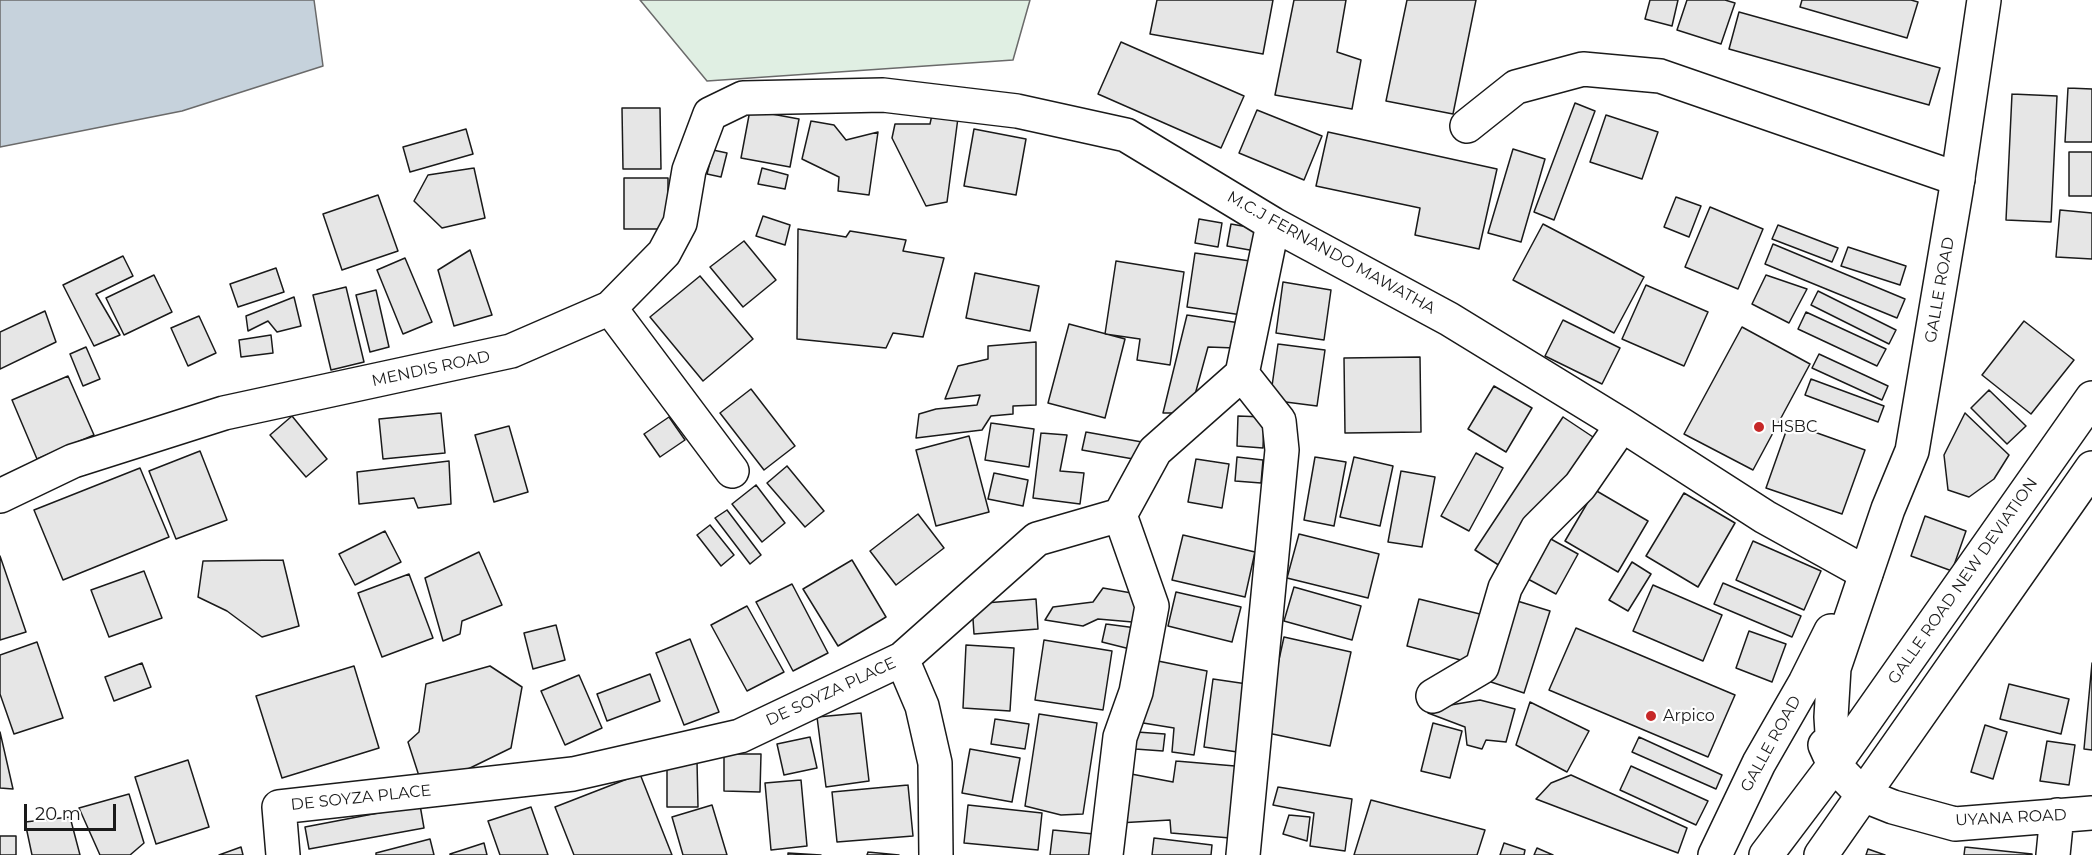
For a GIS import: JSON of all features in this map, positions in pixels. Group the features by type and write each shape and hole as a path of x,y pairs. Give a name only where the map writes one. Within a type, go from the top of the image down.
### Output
{"main road":[{"name":"GALLE ROAD","path":"1834,765 1831,717 1834,668 1866,573 1912,451 1959,178 1984,0"},
{"path":"1467,126 1516,87 1582,69 1660,76 1959,178"},
{"name":"M.C.J FERNANDO MAWATHA","path":"743,98 883,95 1017,111 1126,135 1273,224 1449,319 1622,425 1765,518 1866,573"},
{"name":"MENDIS ROAD","path":"0,496 72,461 213,417 511,351 610,308 664,253 680,223 689,170 710,114 743,98"},
{"path":"1106,855 1120,737 1136,692 1152,606 1120,515 1155,451 1242,374 1273,224"},
{"path":"610,308 732,471"},
{"path":"1242,374 1279,421 1282,450 1243,855"},
{"name":"GALLE ROAD NEW DEVIATION","path":"1834,765 2092,398"},
{"path":"1434,696 1482,667 1505,588 1537,529 1580,486 1622,425"},
{"path":"1821,855 2092,468"},
{"name":"DE SOYZA PLACE","path":"283,855 279,807 573,774 740,736 902,659 1037,539 1120,515"},
{"name":"GALLE ROAD","path":"1715,855 1758,763 1805,683 1817,655 1866,573"},
{"path":"902,659 922,706 935,763 936,855"},
{"path":"1805,683 1817,729 1834,765 1863,795"},
{"path":"1766,855 1834,765"},
{"name":"UYANA ROAD","path":"1863,795 1893,807 1955,824 2057,814 2092,813"},
{"path":"2053,855 2057,814"}],"green space":[{"path":"640,0 1030,0 1013,60 707,81"}],"shaded area":[{"path":"0,0 314,0 323,66 182,111 0,147"}],"building":[{"path":"1157,0 1273,0 1263,54 1150,34"},
{"path":"1294,0 1346,0 1337,52 1361,60 1352,109 1275,95"},
{"path":"1407,0 1476,0 1453,114 1386,101"},
{"path":"1650,0 1678,0 1672,26 1645,19"},
{"path":"1687,0 1725,0 1735,3 1721,44 1677,30"},
{"path":"1802,0 1911,0 1918,2 1907,38 1800,7"},
{"path":"1739,12 1940,68 1929,105 1729,49"},
{"path":"1121,42 1244,96 1221,148 1098,94"},
{"path":"2068,88 2092,89 2092,142 2065,142"},
{"path":"2012,94 2057,96 2051,222 2006,220"},
{"path":"1575,103 1595,111 1554,220 1534,212"},
{"path":"622,108 660,108 661,169 623,169"},
{"path":"750,110 799,119 790,167 741,158"},
{"path":"933,110 959,110 947,202 926,206 892,138 895,124 930,124"},
{"path":"1257,110 1322,136 1304,180 1239,153"},
{"path":"1606,115 1658,132 1642,179 1590,162"},
{"path":"811,121 834,125 846,140 878,132 869,195 838,191 839,177 802,159"},
{"path":"466,129 473,154 410,172 403,147"},
{"path":"974,129 1026,139 1016,195 964,186"},
{"path":"1328,132 1497,169 1479,249 1415,235 1420,208 1316,186"},
{"path":"1513,149 1545,159 1521,242 1488,233"},
{"path":"713,150 727,153 721,177 707,174"},
{"path":"2069,152 2092,152 2092,196 2069,196"},
{"path":"474,168 485,218 442,228 414,201 428,175"},
{"path":"762,168 788,175 785,189 758,184"},
{"path":"624,178 668,178 668,229 624,229"},
{"path":"378,195 398,251 342,270 323,214"},
{"path":"1676,197 1701,206 1689,237 1664,227"},
{"path":"1710,207 1763,229 1738,289 1685,267"},
{"path":"2060,210 2092,213 2092,259 2056,257"},
{"path":"763,216 790,225 785,245 756,236"},
{"path":"1199,219 1222,223 1218,247 1195,243"},
{"path":"1231,224 1265,230 1261,252 1227,246"},
{"path":"1543,224 1644,277 1614,333 1513,280"},
{"path":"1778,225 1838,248 1832,262 1772,239"},
{"path":"798,229 846,237 850,231 906,240 903,251 944,258 923,337 893,333 886,348 797,339"},
{"path":"744,241 776,280 743,307 710,267"},
{"path":"1773,244 1905,299 1897,318 1765,264"},
{"path":"1848,247 1906,266 1900,285 1841,266"},
{"path":"470,250 492,315 454,326 438,270"},
{"path":"1195,253 1250,261 1242,315 1187,307"},
{"path":"123,256 133,276 96,294 120,335 94,346 63,285"},
{"path":"405,258 432,322 403,334 377,270"},
{"path":"1116,261 1184,272 1170,365 1137,360 1140,339 1105,334"},
{"path":"276,268 284,292 238,307 230,284"},
{"path":"975,273 1039,286 1030,331 966,318"},
{"path":"154,275 172,312 124,335 106,298"},
{"path":"1766,275 1807,289 1789,323 1752,304"},
{"path":"700,276 753,339 703,381 650,317"},
{"path":"1283,282 1331,290 1324,340 1276,333"},
{"path":"1646,285 1708,312 1684,366 1622,339"},
{"path":"346,287 364,362 331,370 313,295"},
{"path":"376,290 389,347 370,352 356,295"},
{"path":"1818,291 1896,330 1889,344 1811,305"},
{"path":"294,297 301,326 277,332 268,321 248,331 246,316"},
{"path":"45,311 56,342 0,369 0,332"},
{"path":"1806,312 1886,349 1877,366 1798,329"},
{"path":"1187,315 1240,323 1235,348 1208,347 1190,413 1163,413"},
{"path":"199,316 216,353 188,366 171,328"},
{"path":"1563,320 1620,348 1602,384 1545,356"},
{"path":"2024,321 2074,360 2031,414 1982,375"},
{"path":"1069,324 1125,339 1105,418 1048,403"},
{"path":"1742,327 1810,364 1753,470 1684,434"},
{"path":"271,335 273,353 241,357 239,340"},
{"path":"1036,342 1036,405 1013,406 1013,414 991,416 982,430 916,438 919,414 936,409 977,405 980,395 945,399 958,366 988,359 988,346"},
{"path":"1278,344 1325,350 1317,406 1270,400"},
{"path":"86,347 100,379 83,386 70,354"},
{"path":"1819,354 1888,386 1882,400 1812,368"},
{"path":"1420,357 1421,432 1345,433 1344,358"},
{"path":"68,376 94,435 37,459 12,400"},
{"path":"1811,379 1884,406 1878,422 1805,395"},
{"path":"1494,386 1532,408 1506,452 1468,429"},
{"path":"751,389 795,446 764,470 720,413"},
{"path":"1989,390 2026,426 2007,444 1971,408"},
{"path":"441,413 445,453 383,459 379,419"},
{"path":"1965,413 2009,455 1994,479 1969,497 1948,490 1944,455"},
{"path":"292,416 327,459 306,477 270,435"},
{"path":"1238,416 1264,417 1263,448 1237,446"},
{"path":"669,417 685,440 660,457 644,434"},
{"path":"1563,417 1596,439 1508,571 1475,550"},
{"path":"991,423 1034,429 1029,467 985,460"},
{"path":"1789,423 1865,450 1842,514 1766,488"},
{"path":"509,426 528,492 494,502 475,435"},
{"path":"1086,432 1142,442 1139,460 1082,450"},
{"path":"1041,433 1067,435 1060,471 1084,473 1080,504 1033,498"},
{"path":"969,436 989,512 936,526 916,450"},
{"path":"200,451 227,520 176,539 149,471"},
{"path":"1476,453 1503,468 1469,531 1441,516"},
{"path":"1237,457 1263,460 1261,483 1235,481"},
{"path":"1315,457 1346,462 1334,526 1304,520"},
{"path":"1354,457 1393,466 1380,526 1340,517"},
{"path":"1196,459 1229,464 1222,508 1188,502"},
{"path":"449,461 451,504 418,508 414,498 359,504 357,472"},
{"path":"787,466 824,511 805,527 767,483"},
{"path":"140,468 169,537 63,580 34,510"},
{"path":"1401,471 1435,477 1422,547 1388,542"},
{"path":"994,473 1028,480 1023,506 988,499"},
{"path":"756,485 785,523 762,542 732,504"},
{"path":"1595,490 1648,521 1618,572 1565,541"},
{"path":"1684,493 1735,523 1698,587 1646,556"},
{"path":"727,510 761,555 750,564 715,518"},
{"path":"918,514 944,548 896,585 870,551"},
{"path":"1925,516 1966,531 1952,571 1911,556"},
{"path":"710,525 734,555 721,566 697,535"},
{"path":"385,531 401,562 355,585 339,554"},
{"path":"1299,534 1379,554 1368,598 1287,578"},
{"path":"1183,535 1255,552 1245,597 1172,580"},
{"path":"1549,538 1578,554 1556,594 1526,578"},
{"path":"1753,541 1821,571 1804,610 1736,580"},
{"path":"479,552 502,605 462,621 460,634 443,641 425,578"},
{"path":"0,556 26,632 0,640"},
{"path":"283,560 299,626 262,637 227,611 198,597 203,561"},
{"path":"852,560 886,617 838,646 803,589"},
{"path":"1632,562 1651,574 1628,611 1609,600"},
{"path":"144,571 162,618 109,637 91,590"},
{"path":"409,574 433,638 382,657 358,593"},
{"path":"1723,583 1801,616 1792,637 1714,604"},
{"path":"792,584 828,653 793,671 756,602"},
{"path":"1653,585 1722,615 1703,661 1633,631"},
{"path":"1294,587 1361,606 1352,640 1284,621"},
{"path":"1103,588 1143,595 1144,623 1098,619 1083,626 1045,620 1053,607 1093,602"},
{"path":"1176,592 1241,607 1232,642 1168,626"},
{"path":"1036,599 1038,629 974,634 972,604"},
{"path":"1419,599 1484,615 1472,663 1407,646"},
{"path":"1514,600 1550,611 1524,693 1488,681"},
{"path":"747,606 784,672 747,691 711,625"},
{"path":"1106,624 1144,629 1138,651 1102,642"},
{"path":"556,625 565,660 533,669 524,633"},
{"path":"1576,628 1735,695 1708,757 1549,690"},
{"path":"1749,631 1786,644 1772,682 1736,668"},
{"path":"1284,637 1351,652 1330,746 1263,732"},
{"path":"690,639 719,712 684,725 656,653"},
{"path":"1044,640 1112,651 1103,710 1035,700"},
{"path":"37,642 63,718 14,734 0,694 0,655"},
{"path":"966,645 1014,648 1010,711 963,708"},
{"path":"1158,661 1207,671 1194,755 1172,752 1174,728 1137,722"},
{"path":"142,663 151,687 114,701 105,677"},
{"path":"2092,663 2092,750 2084,749"},
{"path":"354,666 379,748 282,778 256,696"},
{"path":"490,666 522,687 511,748 466,770 419,776 408,742 419,732 426,684"},
{"path":"650,674 660,701 607,721 597,694"},
{"path":"579,675 602,728 565,745 541,691"},
{"path":"1213,679 1254,685 1244,753 1204,747"},
{"path":"2009,684 2069,699 2061,734 2000,719"},
{"path":"1480,700 1515,709 1506,742 1486,740 1482,749 1467,745 1465,727 1428,713 1439,707"},
{"path":"1530,702 1589,731 1567,772 1516,745"},
{"path":"861,713 869,781 826,787 817,717"},
{"path":"1039,714 1097,723 1083,814 1061,815 1025,806"},
{"path":"995,719 1029,724 1025,749 991,744"},
{"path":"1433,723 1462,731 1450,778 1421,771"},
{"path":"1985,725 2007,732 1993,779 1971,772"},
{"path":"0,732 13,789 0,788"},
{"path":"1137,732 1165,734 1163,751 1135,749"},
{"path":"810,737 817,768 784,775 777,744"},
{"path":"1639,737 1722,775 1716,789 1632,752"},
{"path":"2047,741 2075,745 2069,785 2040,781"},
{"path":"970,749 1020,758 1012,802 962,793"},
{"path":"724,754 761,754 760,792 724,791"},
{"path":"188,760 209,827 156,844 135,777"},
{"path":"667,761 697,761 698,807 667,807"},
{"path":"1176,761 1235,766 1230,838 1171,833 1170,820 1118,823 1126,773 1173,782"},
{"path":"1631,766 1708,801 1696,825 1620,790"},
{"path":"640,774 672,855 574,855 555,807"},
{"path":"1571,775 1687,828 1678,853 1536,799 1551,783"},
{"path":"801,780 807,846 771,850 765,783"},
{"path":"908,785 913,836 837,842 832,792"},
{"path":"1278,787 1352,799 1345,851 1310,846 1314,813 1273,805"},
{"path":"129,794 144,843 130,855 100,855 79,808"},
{"path":"1371,800 1485,830 1477,855 1354,855"},
{"path":"420,805 424,828 309,849 305,827"},
{"path":"712,805 727,855 683,855 672,817"},
{"path":"968,805 1042,813 1038,850 964,843"},
{"path":"531,807 548,855 500,855 488,821"},
{"path":"1289,815 1310,817 1307,841 1283,834"},
{"path":"70,817 80,855 32,855 25,822"},
{"path":"1053,830 1094,834 1092,855 1050,855"},
{"path":"0,836 16,836 16,855 0,855"},
{"path":"1154,838 1212,845 1211,855 1152,855"},
{"path":"430,839 434,855 376,855 376,853"},
{"path":"484,843 487,855 450,855 450,854"},
{"path":"1504,843 1525,850 1524,855 1500,855"},
{"path":"241,847 243,855 219,855"},
{"path":"1965,847 2032,854 2032,855 1964,855"},
{"path":"1537,848 1553,855 1534,855"},
{"path":"1868,849 1885,855 1866,855"},
{"path":"868,852 899,855 867,855"},
{"path":"788,853 821,855 788,855"}],"place":[{"name":"HSBC","path":"1759,427"},
{"name":"Arpico","path":"1651,716"}]}
